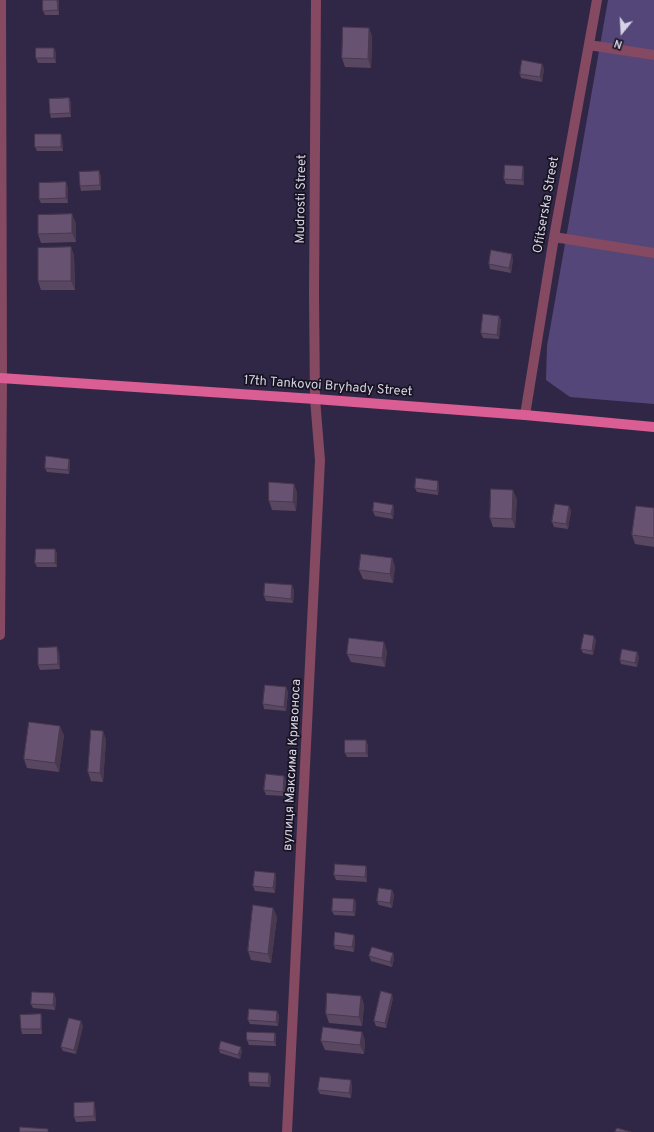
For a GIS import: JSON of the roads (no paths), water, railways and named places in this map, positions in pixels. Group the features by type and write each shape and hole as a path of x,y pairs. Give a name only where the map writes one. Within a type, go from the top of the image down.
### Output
{"main road":[{"name":"17th Tankovoi Bryhady Street","path":"1,378 315,399 525,415 654,427"}],"street":[{"path":"0,635 1,0"},
{"name":"Mudrosti Street","path":"315,399 314,295 316,0"},
{"name":"Ofitserska Street","path":"525,415 554,237 597,0"},
{"path":"589,45 654,55"},
{"path":"554,237 654,253"},
{"name":"вулиця Максима Кривоноса","path":"287,1132 320,460 315,399"}]}
